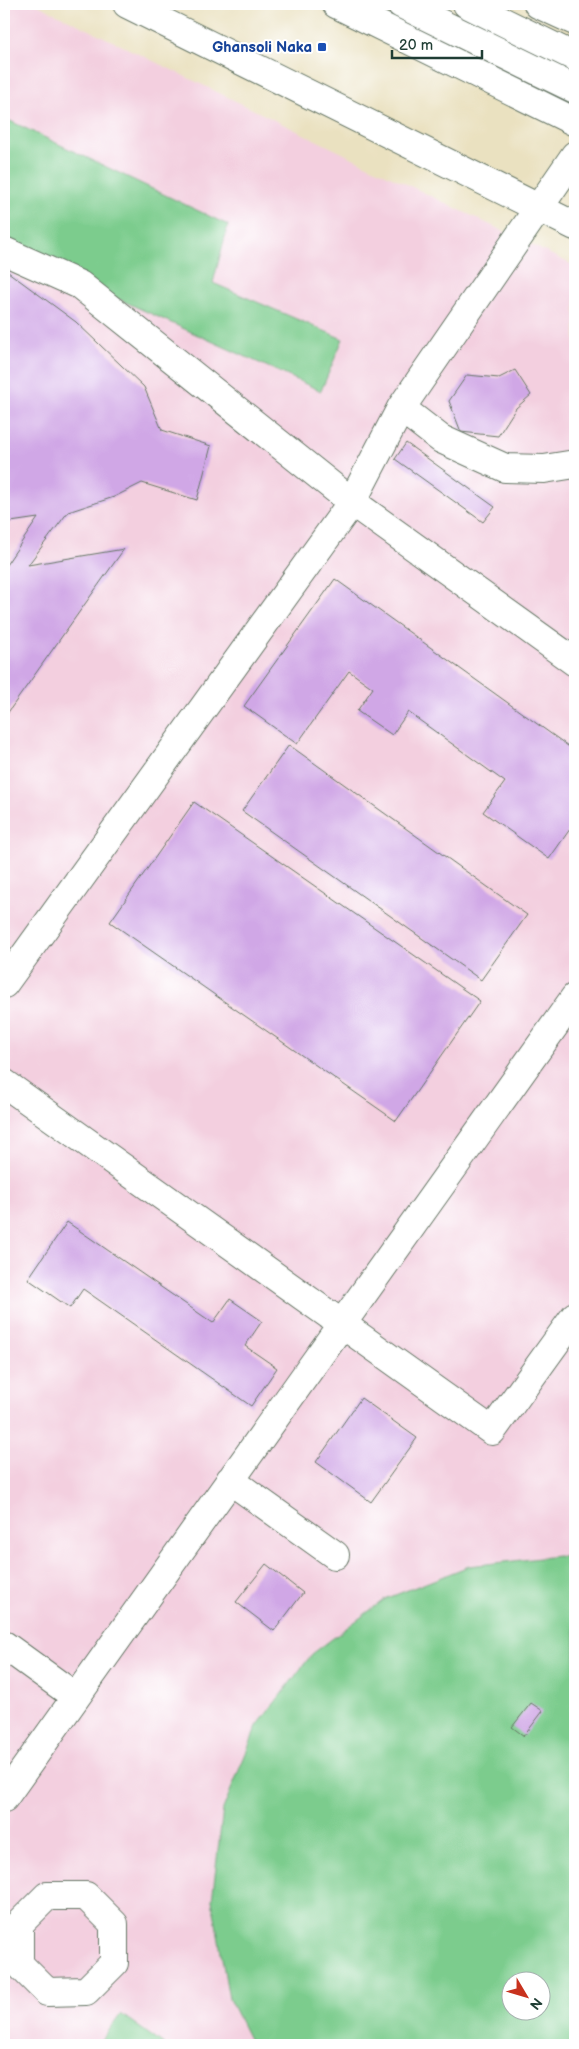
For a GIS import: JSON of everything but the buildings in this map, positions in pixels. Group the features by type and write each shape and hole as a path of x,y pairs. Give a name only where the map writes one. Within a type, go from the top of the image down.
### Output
{"main road":[{"path":"127,4 575,226"},
{"path":"336,4 575,122"},
{"path":"401,4 575,88"},
{"path":"467,4 575,56"},
{"path":"538,4 575,22"},
{"path":"4,984 352,502 401,408 575,155"},
{"path":"4,251 80,285 352,502 575,662"},
{"path":"401,408 441,439 506,468 544,469 575,464"},
{"path":"4,1798 575,997"},
{"path":"4,1083 492,1431 575,1316"},
{"path":"230,1480 335,1555"},
{"path":"4,1645 76,1697"}],"shaded area":[{"path":"4,4 36,4 575,266 575,2045 4,2045"}],"green space":[{"path":"4,118 228,225 213,283 343,339 321,391 4,247"},
{"path":"558,1556 575,1558 575,2045 252,2045 229,1999 212,1900 223,1809 257,1726 312,1654 385,1599 469,1566"},
{"path":"121,2014 164,2045 98,2045"}],"place":[{"name":"Ghansoli Naka","path":"322,47"}]}
